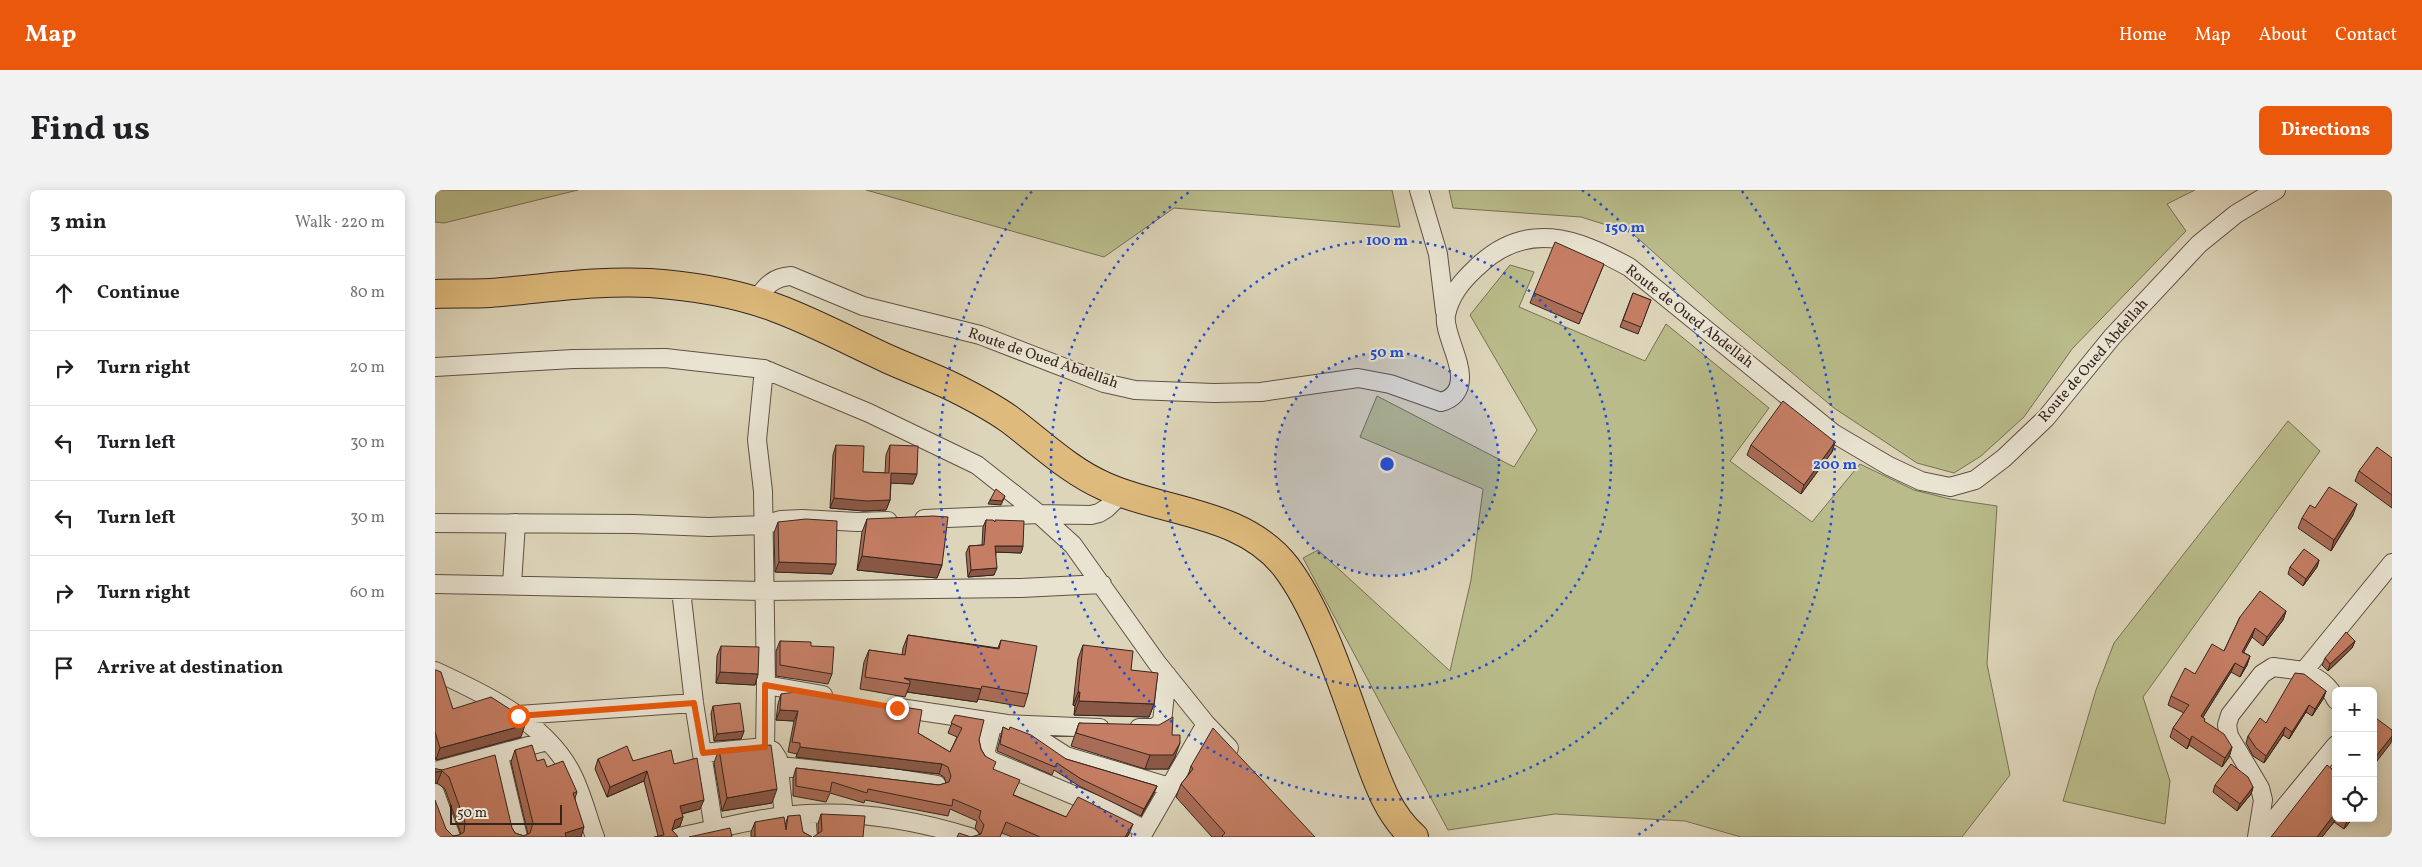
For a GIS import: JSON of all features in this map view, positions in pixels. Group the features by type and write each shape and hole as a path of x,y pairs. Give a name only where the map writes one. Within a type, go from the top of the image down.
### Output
{"main road":[{"path":"435,294 488,293 605,284 647,283 693,288 755,301 797,316 956,388 1005,416 1085,476 1122,493 1213,520 1239,530 1264,546 1284,565 1303,591 1383,796 1400,825 1414,837"}],"street":[{"path":"1419,190 1438,254 1445,317"},
{"name":"Route de Oued Abdellah","path":"755,301 771,281 779,276 791,276 863,306 980,335 1105,383 1135,390 1214,393 1261,392 1358,378 1390,384 1441,402 1449,400 1456,394 1460,378 1445,317 1451,299 1461,282 1498,251 1532,237 1551,237 1577,242 1601,252 1629,268 1833,433 1921,482 1949,487 1975,480 2004,458 2046,418 2112,337 2199,244 2236,214 2276,190"},
{"path":"435,367 573,358 665,358 763,369 869,413 977,465 1039,514 1073,545 1167,675 1206,724 1243,762"},
{"path":"763,369 757,440 763,525 765,747"},
{"path":"435,523 635,524 709,527 763,525 781,520 802,518 857,522 1099,513 1122,493"},
{"path":"512,584 516,523"},
{"path":"2304,672 2392,563"},
{"path":"435,584 512,584 763,591 1011,588 1102,584"},
{"path":"681,590 694,703 714,829"},
{"path":"2258,837 2263,800 2260,788 2229,736 2227,725 2230,716 2262,674 2273,667 2304,672 2321,680 2332,692"},
{"path":"435,671 496,700 547,741 570,770 595,837"},
{"path":"887,706 1026,725 1155,728 1162,722 1167,675"},
{"path":"765,685 840,698"},
{"path":"518,716 694,703"},
{"path":"993,722 986,750 990,760 1102,807 1143,834 1206,724"},
{"path":"1026,725 1044,742 1066,756 1170,787"},
{"path":"435,771 499,756 547,741"},
{"path":"703,753 765,747 777,754 780,766 784,816"},
{"path":"2258,837 2332,750"},
{"path":"499,756 518,837"},
{"path":"780,766 937,785"},
{"path":"435,793 451,837"},
{"path":"679,837 784,816 847,813 910,822 970,837"},
{"path":"806,814 808,837"}],"green space":[{"path":"435,190 578,190 444,223 435,222"},
{"path":"866,190 1392,190 1400,227 1174,208 1104,257"},
{"path":"1449,190 2195,190 2167,204 2186,231 2072,349 2024,417 1981,456 1954,473 1917,463 1834,408 1728,319 1632,233 1581,217 1453,208"},
{"path":"1510,265 1534,272 1519,307 1645,361 1666,324 1769,408 1730,461 1812,522 1860,464 1914,490 1950,499 1997,506 1987,664 2010,775 1962,837 1741,837 1685,821 1555,814 1448,830 1303,558 1318,550 1450,671 1471,580 1483,489 1360,437 1377,396 1514,467 1537,430 1470,315"},
{"path":"2288,421 2320,451 2143,697 2170,781 2165,824 2063,801 2096,690 2114,643"}],"building":[{"path":"1555,242 1604,264 1583,314 1534,293"},
{"path":"1633,293 1651,300 1641,327 1623,320"},
{"path":"1783,401 1835,442 1804,485 1751,445"},
{"path":"836,445 864,446 863,472 889,473 890,445 918,446 917,474 891,473 890,500 867,501 834,498"},
{"path":"2377,447 2392,458 2392,495 2359,471"},
{"path":"2329,487 2357,504 2334,540 2302,518 2310,505 2315,508"},
{"path":"996,489 1005,496 1002,501 990,500"},
{"path":"948,517 942,565 862,556 867,519"},
{"path":"806,519 837,521 836,564 779,562 778,522"},
{"path":"986,520 993,520 995,522 995,520 1024,521 1023,546 995,546 997,568 971,570 969,546 984,545"},
{"path":"2304,549 2319,560 2306,579 2290,567"},
{"path":"2260,591 2286,611 2267,637 2255,628 2242,652 2250,656 2244,668 2235,663 2201,716 2205,719 2204,721 2224,734 2232,747 2225,758 2192,736 2190,740 2173,728 2189,705 2171,696 2185,668 2195,674 2212,644 2224,651 2240,617"},
{"path":"2346,632 2355,641 2330,664 2325,658"},
{"path":"908,635 999,649 1001,640 1037,646 1028,694 982,686 981,689 904,678 910,681 910,684 865,677 869,650 905,655"},
{"path":"780,641 811,642 811,646 834,647 832,674 780,665"},
{"path":"1083,645 1133,651 1131,670 1158,673 1154,704 1079,701 1080,692 1078,692"},
{"path":"721,646 759,647 758,674 720,672"},
{"path":"435,670 441,672 453,709 491,697 522,717 525,725 440,748 435,732"},
{"path":"2295,673 2304,674 2326,691 2315,709 2309,705 2292,732 2285,727 2266,756 2256,748 2248,736 2260,718 2266,723"},
{"path":"803,691 922,710 918,733 950,752 962,728 951,723 955,715 984,720 979,740 981,749 985,756 996,762 993,769 1020,780 1013,795 1066,817 1078,797 1133,824 1125,837 1040,837 1006,822 1000,837 971,837 981,834 984,825 979,818 981,811 953,799 952,806 868,789 867,793 832,782 830,792 796,786 796,768 939,785 949,782 951,776 948,767 942,764 800,747 800,743 792,742 798,711 780,710 781,694"},
{"path":"740,703 744,731 717,734 713,706"},
{"path":"1173,717 1172,735 1180,735 1180,743 1173,755 1150,755 1076,733 1079,723 1159,725"},
{"path":"2377,719 2392,730 2392,736 2377,755"},
{"path":"1003,727 1009,730 1010,727 1031,735 1066,759 1157,786 1144,809 1081,779 1057,763 1055,767 1000,744"},
{"path":"1213,728 1315,837 1222,836 1225,833 1181,784 1193,769 1191,766"},
{"path":"532,745 537,761 544,759 547,767 563,761 577,792 573,793 584,827 565,833 566,837 435,837 435,800 446,829 453,836 464,832 465,822 449,777 442,771 435,772 435,768 442,770 495,755 512,828 515,833 524,836 530,833 533,823 515,750"},
{"path":"771,745 777,789 727,798 719,749"},
{"path":"627,746 633,761 671,750 674,764 697,758 704,800 680,806 683,817 675,820 672,830 678,837 654,837 664,835 647,771 610,787 598,759"},
{"path":"2231,764 2248,777 2253,787 2240,804 2215,785"},
{"path":"2327,765 2332,769 2332,817 2317,837 2271,837"},
{"path":"821,814 865,816 863,837 813,837 822,831"},
{"path":"800,815 803,832 812,837 755,837 755,822 784,817 786,830 788,816"},
{"path":"730,828 732,837 689,837"},
{"path":"959,833 971,837 957,837"}],"route":[{"path":"518,716 694,703 703,753 765,747 765,685 897,708"}]}
